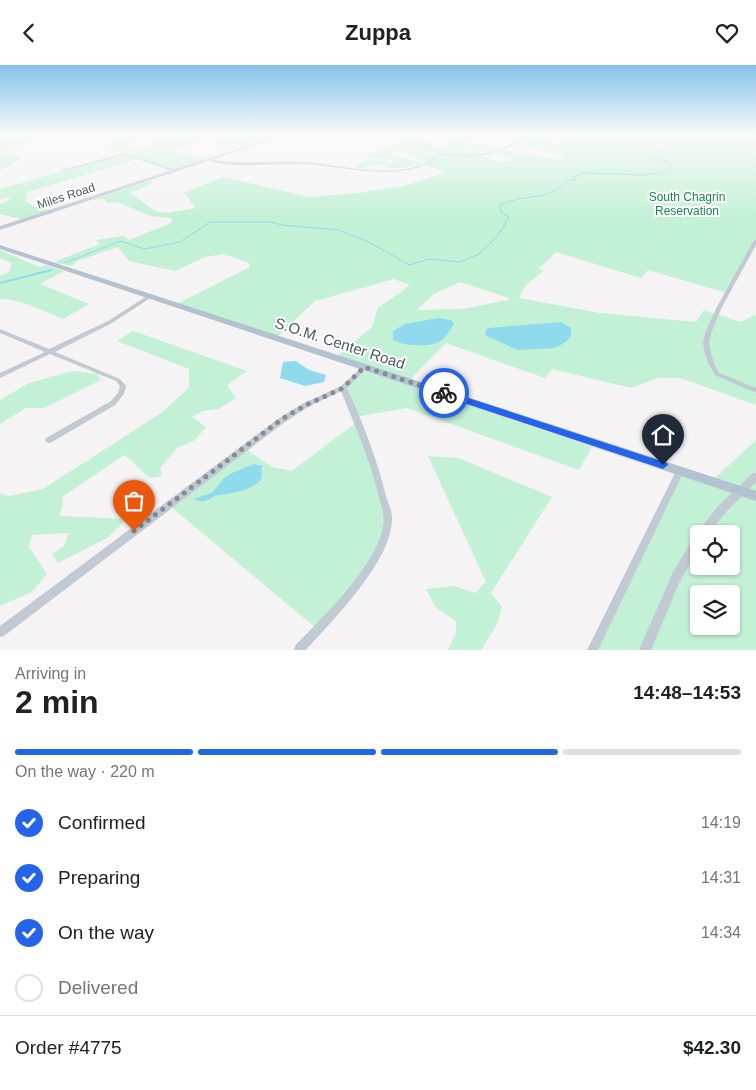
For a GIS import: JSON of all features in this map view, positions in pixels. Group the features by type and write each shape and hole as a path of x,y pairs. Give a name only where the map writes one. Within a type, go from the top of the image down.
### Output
{"main road":[{"name":"Miles Road","path":"0,228 198,163"},
{"name":"S.O.M. Center Road","path":"0,247 756,496"}],"street":[{"path":"63,170 87,163"},
{"path":"154,163 176,171"},
{"path":"227,163 237,165 295,163"},
{"path":"308,163 386,171 427,163"},
{"path":"756,241 720,308 706,341 710,359 717,374 756,391"},
{"path":"0,376 110,322 150,296"},
{"path":"0,331 118,380 123,386 121,394 113,403 49,440"},
{"path":"0,632 282,419 306,405 343,388 364,367"},
{"path":"299,650 376,558 384,537 388,518 380,487 343,388"},
{"path":"592,650 680,471"},
{"path":"709,525 722,508 756,475"},
{"path":"645,650 676,578 690,554"}],"green space":[{"path":"0,163 14,163 0,170"},
{"path":"91,163 124,163 27,192 25,201 33,206 51,210 21,219 0,214 0,204 6,202 11,197 0,199 0,189"},
{"path":"152,163 193,163 173,170"},
{"path":"361,163 424,163 402,168 389,168 379,164 362,168 356,167"},
{"name":"South Chagrin Reservation","path":"426,163 756,163 756,241 727,293 648,270 641,278 556,252 542,266 538,267 543,271 525,286 519,298 600,313 696,322 704,310 741,322 756,314 756,405 680,378 658,378 631,388 552,369 545,378 446,343 408,382 336,357 372,327 378,308 410,285 394,279 315,301 276,338 175,305 250,267 249,263 224,254 205,257 175,271 129,261 118,247 77,261 72,266 54,262 100,244 96,240 124,236 129,240 171,223 172,218 151,216 117,202 107,203 104,199 91,200 149,181 154,182 130,193 157,212 166,213 192,209 195,207 184,192 224,177 309,197 357,193 404,186 447,172 423,165","holes":["460,282 512,299 463,309 417,310 434,294"]},
{"path":"0,250 40,267 46,265 64,271 40,284 89,304 63,319 24,303 0,299 0,276 9,272 12,263 0,258"},
{"path":"133,331 247,371 227,385 236,398 218,409 202,411 192,417 206,427 195,440 177,448 160,468 162,476 150,478 124,455 62,497 60,516 126,519 109,537 58,563 52,554 64,546 69,533 32,535 29,547 47,574 32,592 0,606 0,493 9,496 43,489 161,413 189,388 189,369 117,341"},
{"path":"362,370 592,447 579,470 407,408 355,417 343,388"},
{"path":"73,371 97,374 101,380 44,408 26,408 0,424 0,400 29,383"},
{"path":"357,422 388,518 376,558 317,629 169,505 244,448 272,467 292,471"},
{"path":"756,440 756,650 592,650 680,471 715,478"},
{"path":"428,456 458,458 552,497 491,593 502,607 497,624 481,650 448,650 456,632 456,621 436,608 426,589 454,586 475,593 486,582"}],"water":[{"path":"438,318 451,320 454,324 440,342 415,345 403,344 393,340 393,331 405,324"},
{"path":"561,322 571,328 571,336 566,342 555,348 518,350 486,336 485,332 488,328"},
{"path":"296,361 309,370 326,375 324,382 305,386 280,378 283,362"},
{"path":"254,464 262,466 262,476 260,481 251,487 229,494 216,495 206,501 193,499 212,493 224,478"}],"waterway":[{"path":"65,263 120,241 145,249 180,242 210,222 271,222 282,225 338,230 369,242 409,265 429,259 460,262 479,254 497,237 509,217 502,213 499,206 508,202 552,192 560,188 567,181 575,180 574,177 584,173 646,175 667,171 672,163"},
{"path":"0,283 51,270"}],"way so far":[{"path":"134,531 282,419 306,405 343,388 364,367 444,393"}],"route":[{"path":"444,393 663,465"}]}
